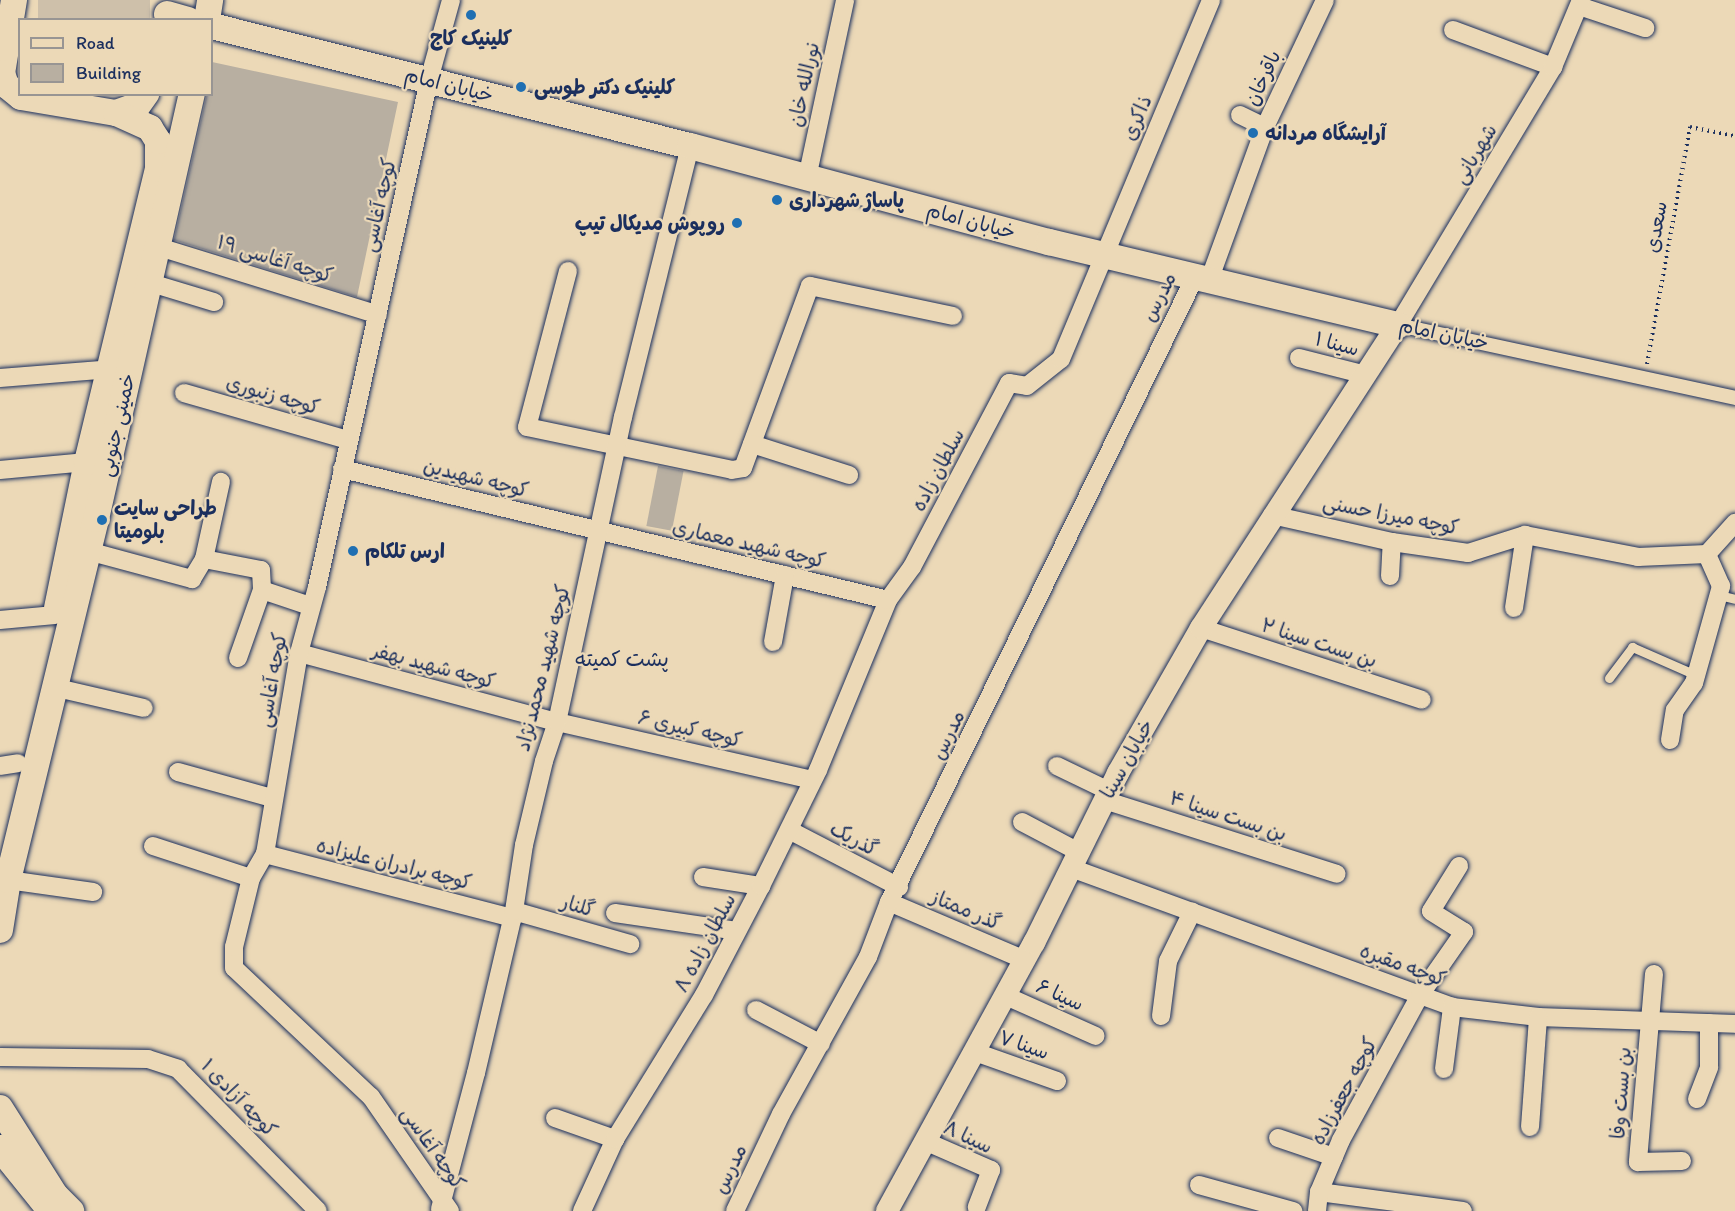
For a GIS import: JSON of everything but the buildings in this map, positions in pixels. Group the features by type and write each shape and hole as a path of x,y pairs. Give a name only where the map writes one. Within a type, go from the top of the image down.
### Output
{"main road":[{"path":"3,85 5,31 14,0"},
{"path":"207,18 210,0"},
{"name":"خیابان امام","path":"213,26 690,146 1104,254 1203,276 1398,325"},
{"name":"خمینی جنوبی","path":"3,85 18,95"},
{"name":"خمینی جنوبی","path":"0,838 9,765 55,615 87,462 158,169 158,141 150,128 116,113 20,96"},
{"path":"116,113 138,105 145,96"},
{"name":"خمینی جنوبی","path":"0,930 8,880 151,283 192,96"},
{"path":"0,1108 55,1195 71,1211"},
{"path":"3,1159 50,1211"}],"street":[{"name":"کوچه آغاسی","path":"445,1208 371,1097 234,968 234,947 251,878 265,854 272,798 299,653 378,315 429,80 451,0"},
{"name":"نورالله خان","path":"807,178 845,0"},
{"name":"ذاکری","path":"1061,359 1211,0"},
{"name":"باقرخان","path":"1203,276 1265,127 1325,0"},
{"path":"1580,3 1645,28"},
{"name":"شهربانی","path":"1398,325 1553,67 1580,3"},
{"path":"1453,30 1553,67"},
{"path":"1240,115 1265,127"},
{"name":"کوچه شهید محمدنژاد","path":"445,1208 514,915 524,845 544,761 557,722 617,448 690,146"},
{"name":"کوچه آغاسی ۱۹","path":"159,247 378,315"},
{"path":"568,271 527,427 617,448 739,471 752,444 810,286 952,316"},
{"name":"مدرس","path":"735,1211 781,1114 868,957 894,895 1203,276"},
{"path":"151,283 214,302"},
{"name":"خیابان سینا","path":"887,1211 1006,996 1107,795 1201,628 1362,374 1398,325"},
{"name":"خیابان امام","path":"1398,325 1735,398"},
{"name":"سینا ۱","path":"1299,358 1362,374"},
{"name":"سلطان زاده","path":"852,688 888,600 912,567 1009,383 1027,386 1061,359"},
{"path":"0,378 111,369"},
{"name":"کوچه زنبوری","path":"184,393 348,440"},
{"path":"752,444 849,476"},
{"path":"0,470 87,462"},
{"name":"کوچه شهیدین","path":"342,469 600,532"},
{"path":"88,551 192,579 204,559 221,482"},
{"name":"کوچه میرزا حسنی","path":"1272,515 1392,542 1468,553 1525,535 1638,557 1707,554"},
{"path":"1670,740 1676,710 1696,675 1727,597 1707,554 1735,523"},
{"name":"کوچه شهید معماری","path":"600,532 888,600"},
{"path":"1514,608 1525,535"},
{"path":"1390,576 1392,542"},
{"path":"204,559 261,570 262,590 238,658"},
{"path":"772,642 785,575"},
{"path":"262,590 310,606"},
{"path":"0,620 55,615"},
{"name":"بن بست سینا ۲","path":"1201,628 1422,700"},
{"name":"کوچه شهید بهفر","path":"299,653 557,722"},
{"path":"53,687 144,708"},
{"name":"سلطان زاده ۸","path":"582,1211 615,1139 704,995 761,886 813,780 852,688"},
{"name":"کوچه کبیری ۶","path":"557,722 813,780"},
{"name":"بن بست سینا ۴","path":"1057,766 1107,795 1337,874"},
{"path":"178,772 272,798"},
{"name":"کوچه مقبره","path":"1022,822 1075,860 1192,912 1452,1007 1538,1017 1735,1024"},
{"name":"گذریک","path":"789,830 894,895"},
{"path":"153,846 251,878"},
{"name":"کوچه برادران علیزاده","path":"265,854 514,915"},
{"name":"کوچه جعفرزاده","path":"1317,1211 1319,1191 1334,1157 1420,995 1464,932 1431,911 1459,866"},
{"path":"703,877 761,886"},
{"path":"8,880 93,892"},
{"name":"گذر ممتاز","path":"894,895 1025,960"},
{"path":"1161,1016 1168,961 1192,912"},
{"path":"615,913 737,931"},
{"name":"گلنار","path":"514,915 630,944"},
{"path":"1649,1021 1654,974"},
{"name":"سینا ۶","path":"1006,996 1096,1036"},
{"path":"1444,1069 1452,1007"},
{"path":"756,1010 821,1044"},
{"path":"1530,1126 1538,1017"},
{"name":"بن بست وفا","path":"1649,1021 1638,1162 1682,1161"},
{"path":"1697,1100 1709,1067 1710,1023"},
{"name":"سینا ۷","path":"975,1052 1057,1081"},
{"name":"کوچه آزادی ۱","path":"0,1057 148,1059 178,1069 318,1211"},
{"path":"555,1118 615,1139"},
{"path":"1278,1138 1334,1157"},
{"name":"سینا ۸","path":"927,1142 991,1170 977,1207"},
{"path":"1198,1185 1293,1211"},
{"path":"1319,1191 1453,1210"}],"lane":[{"path":"1609,678 1632,647 1696,675"}],"path":[{"name":"سعدی","path":"1644,377 1690,127 1735,136"}],"shaded area":[{"path":"38,0 150,0 150,18 38,18"}],"place":[{"name":"کلینیک کاج","path":"471,15"},
{"name":"کلینیک دکتر طوسی","path":"521,87"},
{"name":"آرایشگاه مردانه","path":"1253,133"},
{"name":"پاساژ شهرداری","path":"777,200"},
{"name":"روپوش مدیکال تیپ","path":"737,223"},
{"name":"طراحی سایت بلومیتا","path":"102,520"},
{"name":"ارس تلکام","path":"353,551"}],"district":[{"name":"پشت کمیته","path":"622,659"}]}
